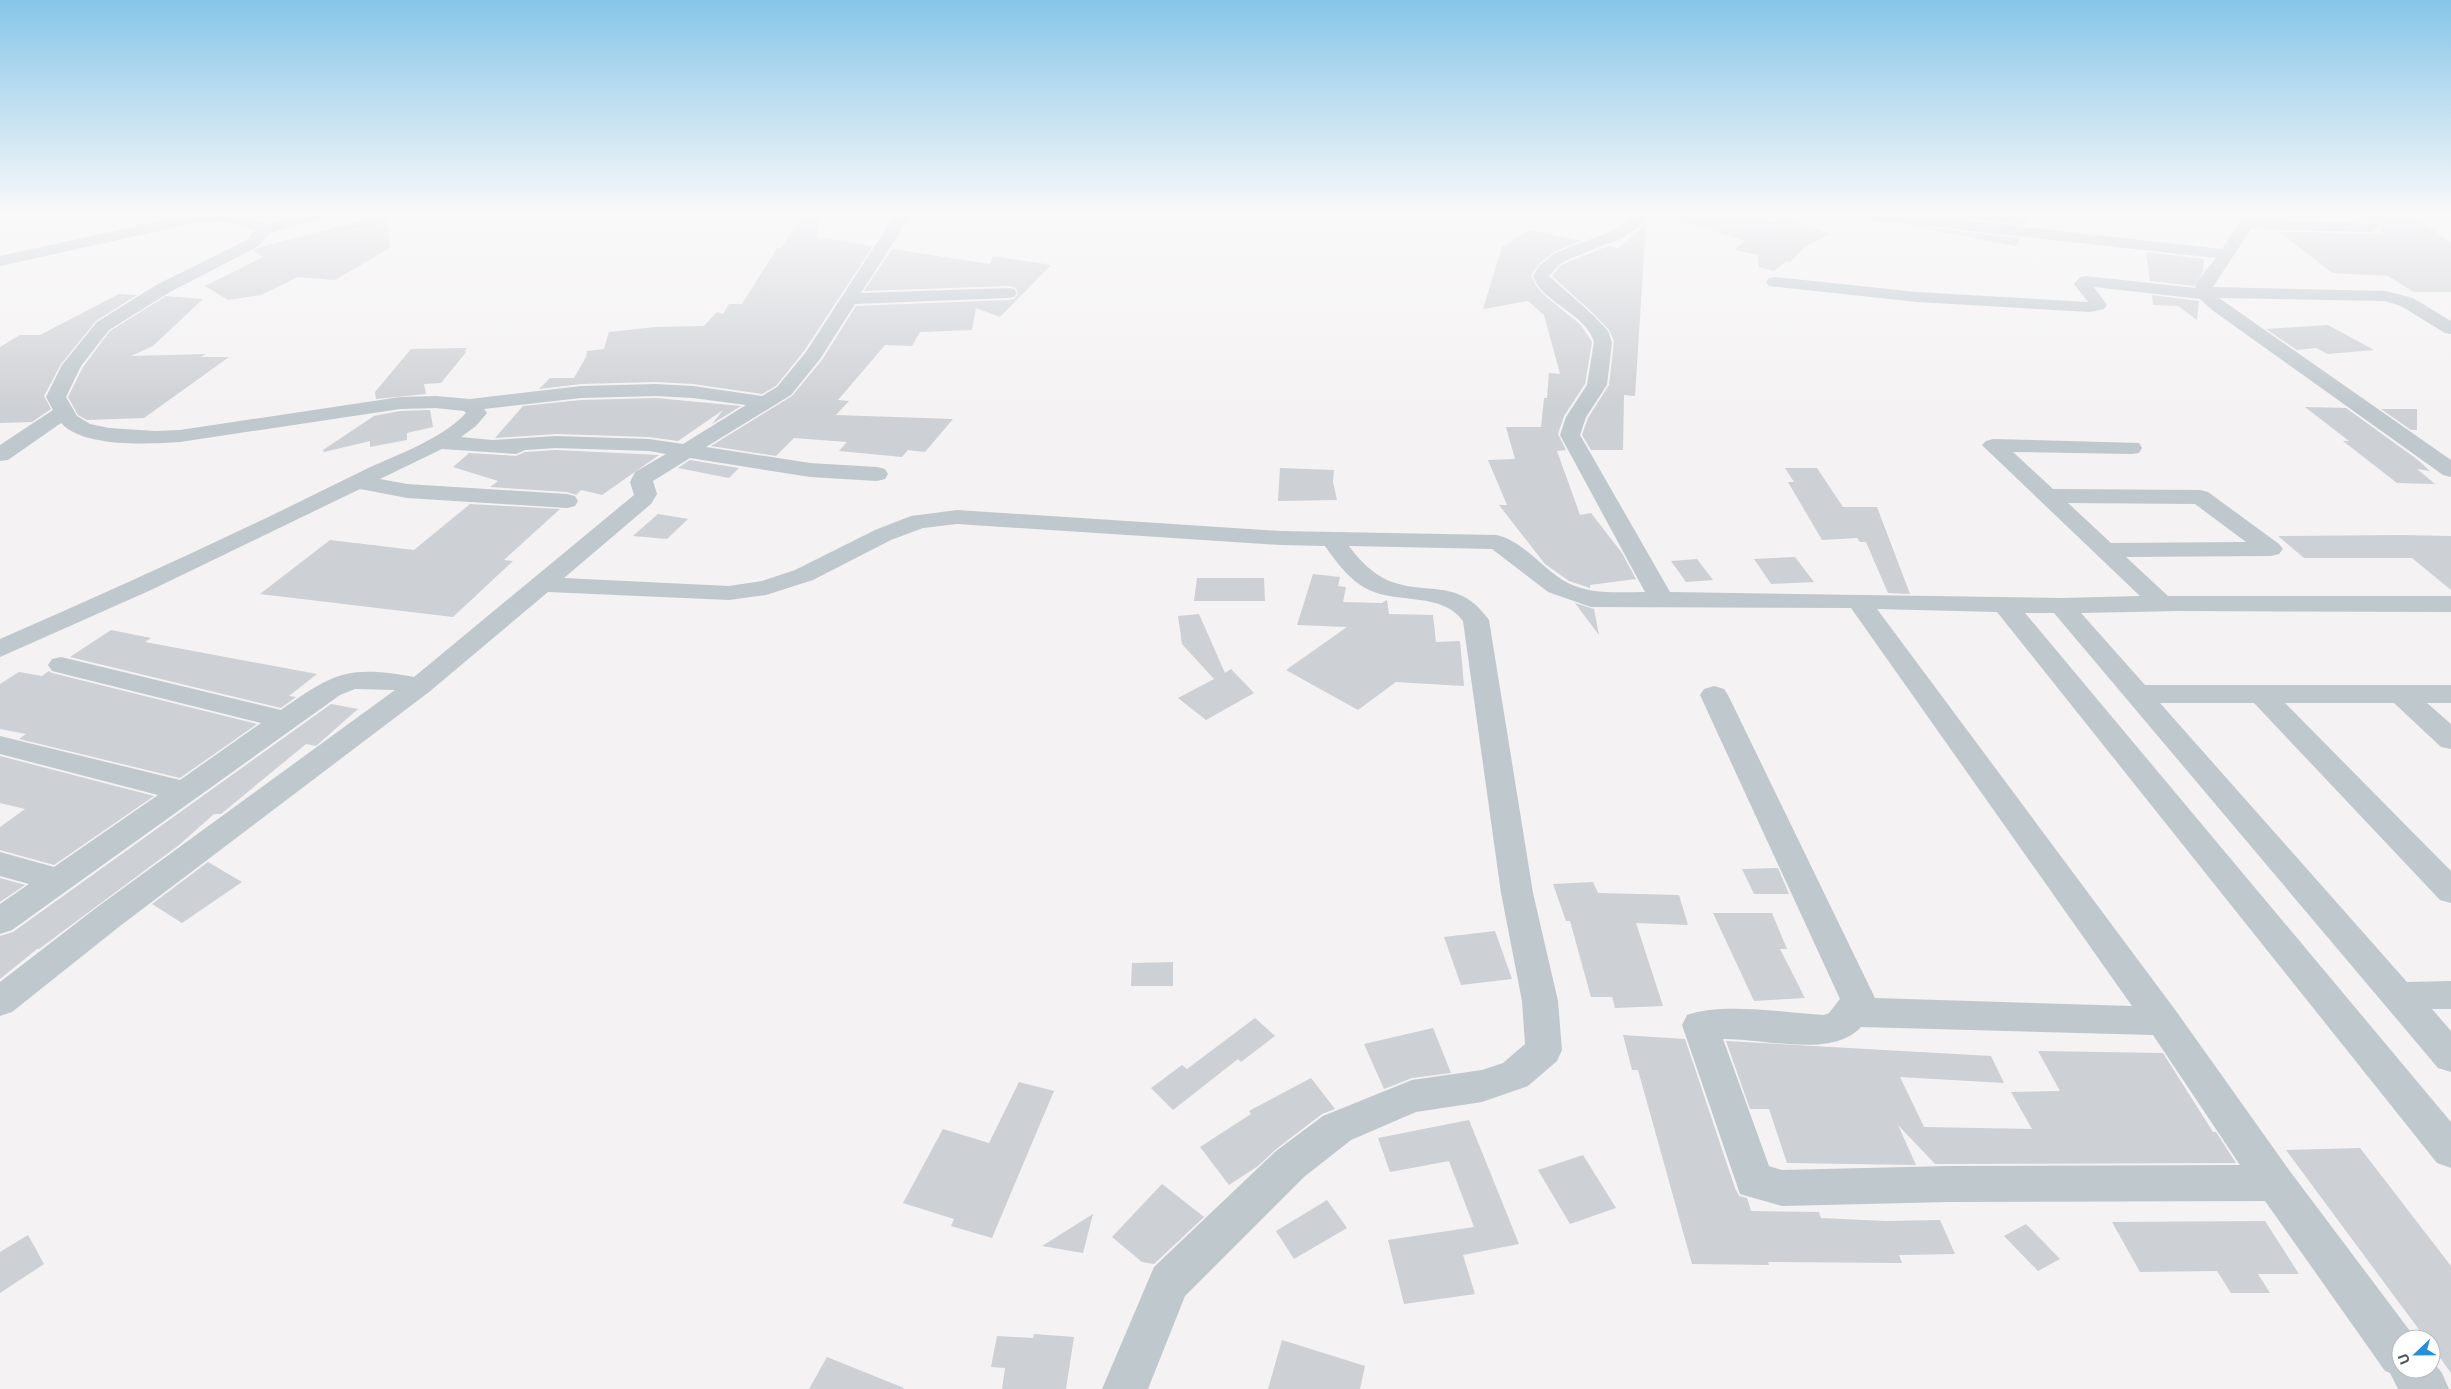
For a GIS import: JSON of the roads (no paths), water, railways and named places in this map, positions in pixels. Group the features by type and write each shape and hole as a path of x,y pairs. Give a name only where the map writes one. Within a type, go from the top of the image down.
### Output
{"street":[{"path":"180,280 103,326 72,365 56,397 63,412 74,423 100,432 146,438 180,436 400,403 436,402 470,405 528,396 602,391 655,390 740,397 767,403"},
{"path":"0,1002 108,917 419,686 643,499 646,494 641,482 643,477 784,391 813,355 861,280"},
{"path":"1542,280 1601,335 1603,342 1597,385 1576,417 1570,435 1662,600"},
{"path":"2207,280 2204,284 2205,293 2226,311 2451,470"},
{"path":"1775,282 1917,297 2090,307 2098,304 2082,284 2086,281 2162,291 2395,298 2407,302 2451,329"},
{"path":"848,299 1008,292"},
{"path":"0,649 275,524 437,442 470,422 477,413 470,405"},
{"path":"0,456 63,412"},
{"path":"437,442 496,445 549,452"},
{"path":"496,445 565,442 649,446 742,462 810,470 877,474"},
{"path":"2131,448 1993,445 2161,603"},
{"path":"358,482 407,491 567,501"},
{"path":"2047,496 2200,497 2271,549 2105,550"},
{"path":"542,584 729,593 766,588 804,575 883,535 919,521 957,517 1172,532 1333,539 1497,542 1513,551 1558,588 1590,599 1858,601 2061,606 2161,603 2322,606 2451,604"},
{"path":"1125,1389 1169,1282 1290,1164 1338,1128 1412,1096 1482,1086 1515,1075 1544,1050 1540,1001 1517,893 1476,620 1462,604 1444,597 1414,594 1368,580 1345,558 1333,539"},
{"path":"1858,601 2163,1021 2275,1183 2391,1341"},
{"path":"2004,604 2451,1151"},
{"path":"2061,606 2451,1057"},
{"path":"61,665 284,720"},
{"path":"0,921 321,694 344,682 383,680 419,686"},
{"path":"2137,694 2263,696 2451,694"},
{"path":"1714,695 1858,999 1852,1012 1842,1023 1826,1030 1732,1024 1700,1025 1754,1181 1782,1188 1959,1184 2275,1183"},
{"path":"2402,695 2451,740"},
{"path":"2263,696 2451,891"},
{"path":"0,745 185,791"},
{"path":"0,864 58,880"},
{"path":"2398,996 2451,996"},
{"path":"1852,1012 2163,1021"}]}
